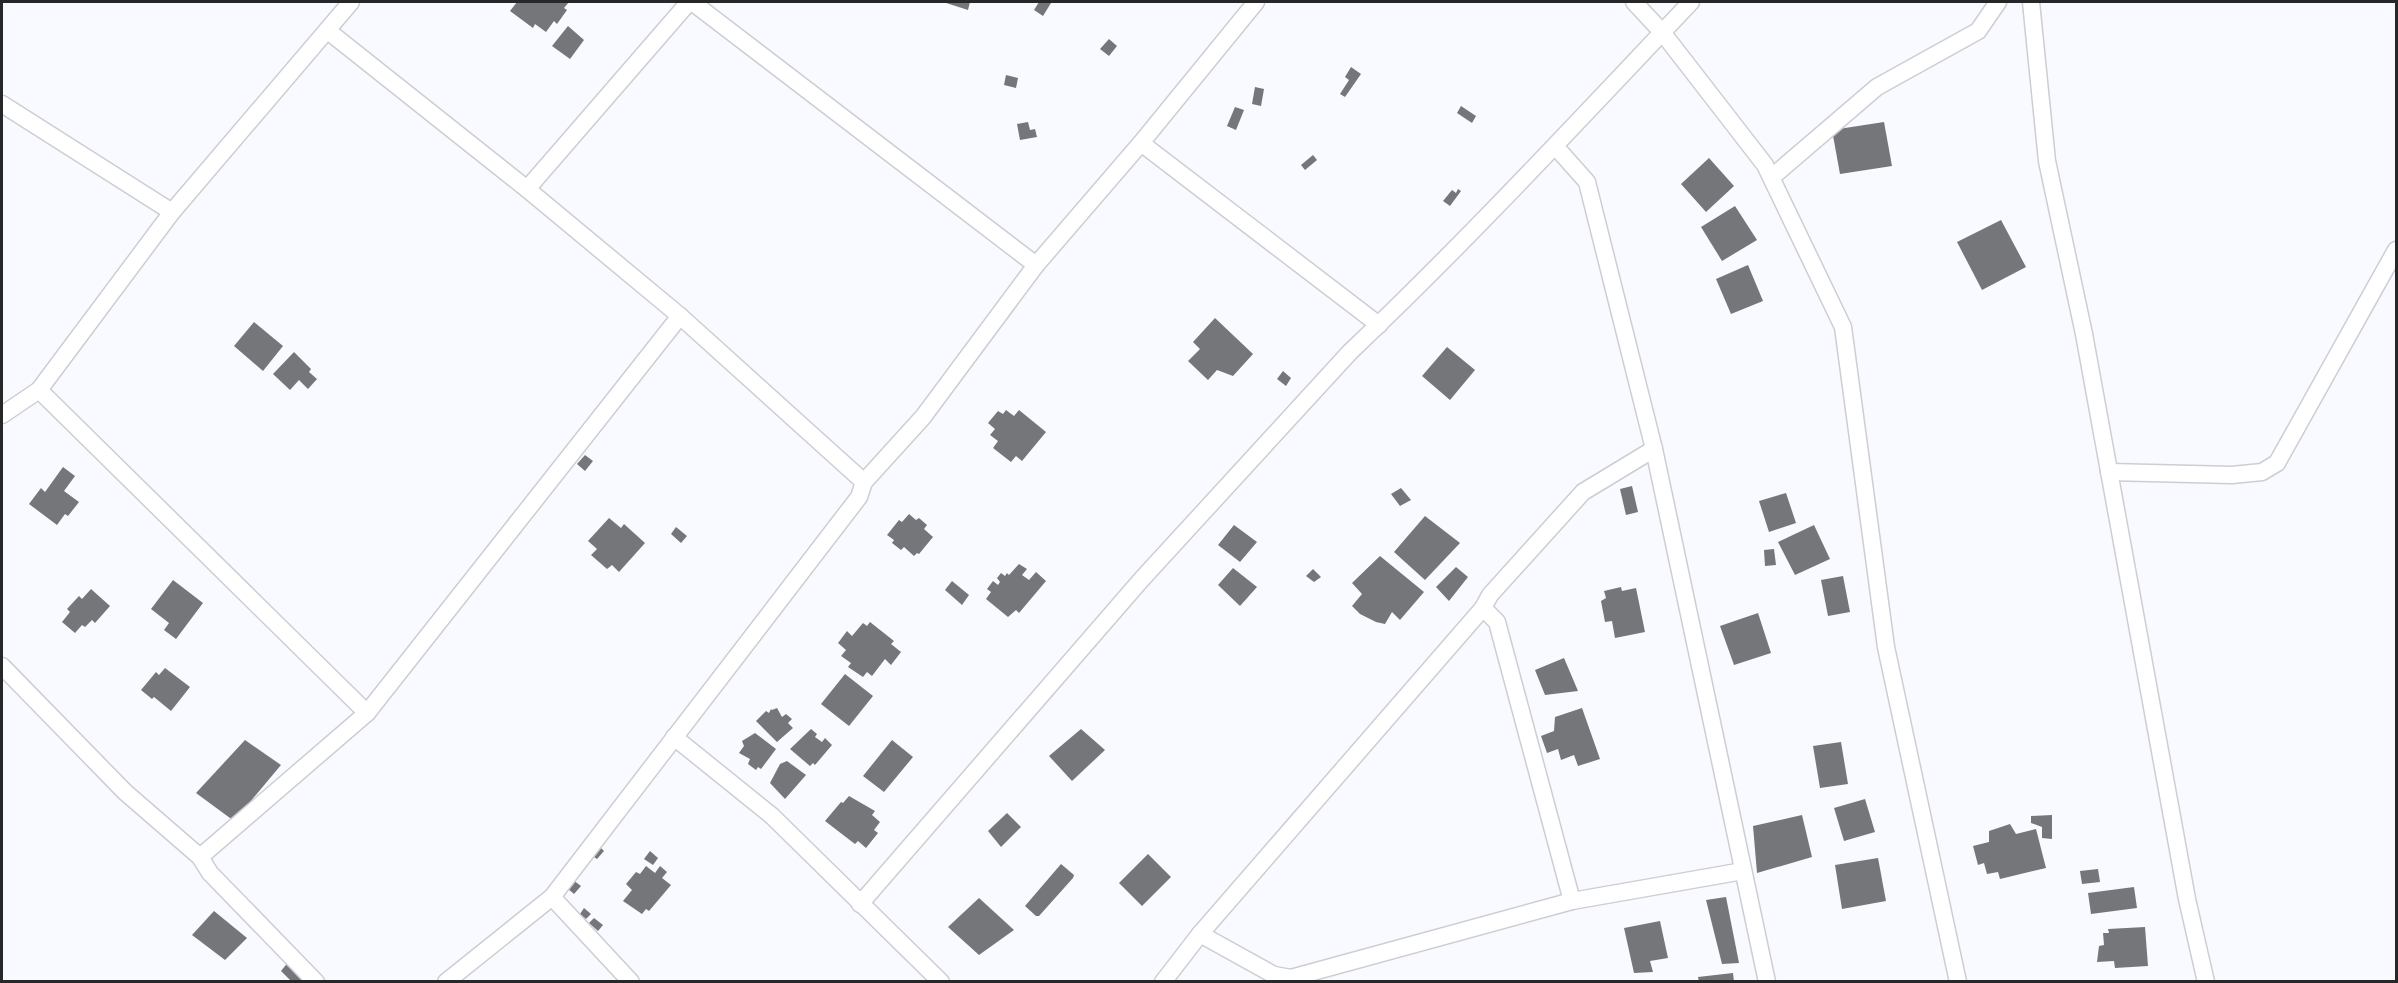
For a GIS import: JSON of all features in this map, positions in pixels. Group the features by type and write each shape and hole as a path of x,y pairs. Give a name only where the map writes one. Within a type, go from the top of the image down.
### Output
{"street":[{"path":"2,415 39,390 172,212 351,2"},
{"path":"527,189 691,2 1036,265"},
{"path":"446,981 552,897 859,497 864,482 923,417 1036,265 1141,143 1256,2"},
{"path":"1634,2 1662,32 1765,165 1843,327 1886,647 1958,981"},
{"path":"860,904 1141,580 1350,352 1556,146 1691,2"},
{"path":"1772,177 1878,87 1978,31 1998,2"},
{"path":"2031,2 2047,161 2084,334 2187,899 2206,981"},
{"path":"327,31 527,189 680,316 864,482"},
{"path":"2,105 172,212"},
{"path":"1141,143 1378,325"},
{"path":"1556,146 1587,182 1654,449 1767,981"},
{"path":"2109,472 2232,475 2262,472 2277,463 2397,250"},
{"path":"200,857 368,713 680,316"},
{"path":"39,390 368,713"},
{"path":"1163,981 1200,934 1483,608 1490,595 1583,492 1654,449"},
{"path":"1483,608 1497,622 1572,901"},
{"path":"2,666 125,792 200,857 210,873 316,981"},
{"path":"674,737 772,816 941,981"},
{"path":"1200,934 1274,975 1291,978 1572,901 1743,871"},
{"path":"552,897 631,981"}],"building":[{"path":"517,2 569,2 564,8 567,10 557,24 554,21 546,32 535,24 533,28 510,11"},
{"path":"943,2 970,2 968,10"},
{"path":"1039,2 1051,3 1043,16 1034,10"},
{"path":"568,26 584,40 570,59 552,46"},
{"path":"1109,39 1117,46 1109,56 1100,49"},
{"path":"1351,67 1361,74 1345,97 1340,94 1349,80 1345,77"},
{"path":"1006,75 1018,78 1016,88 1004,85"},
{"path":"1255,87 1264,89 1261,106 1252,104"},
{"path":"1461,106 1476,116 1472,123 1457,113"},
{"path":"1235,107 1244,110 1236,130 1227,126"},
{"path":"1028,122 1030,130 1035,129 1037,137 1020,140 1017,124"},
{"path":"1884,122 1892,166 1840,174 1832,130"},
{"path":"1313,155 1317,160 1305,170 1301,165"},
{"path":"1709,158 1734,186 1706,212 1681,184"},
{"path":"1458,189 1461,191 1450,206 1443,201 1452,190 1456,193"},
{"path":"1735,206 1757,240 1722,261 1701,227"},
{"path":"2001,220 2026,267 1982,290 1957,242"},
{"path":"1748,265 1763,301 1731,314 1716,279"},
{"path":"1215,318 1253,354 1233,376 1217,370 1208,380 1188,361 1200,349 1193,342"},
{"path":"254,322 283,346 263,371 234,346"},
{"path":"1447,347 1475,370 1450,400 1422,376"},
{"path":"294,352 311,369 309,372 317,379 308,389 299,380 290,390 273,374"},
{"path":"1283,371 1291,378 1286,386 1277,379"},
{"path":"1006,410 1014,416 1019,410 1046,432 1022,461 1016,456 1011,462 993,448 998,441 990,435 995,429 988,423 998,411 1003,414"},
{"path":"585,455 593,461 585,471 577,464"},
{"path":"63,467 75,476 64,491 79,502 68,516 65,514 57,525 29,504 41,488 45,492"},
{"path":"1632,486 1638,512 1626,515 1620,489"},
{"path":"1401,488 1411,500 1400,506 1391,494"},
{"path":"1786,493 1796,523 1769,532 1759,501"},
{"path":"909,514 916,520 919,518 927,525 924,529 933,537 919,554 914,556 904,547 901,550 892,543 894,540 887,535 899,520 902,522"},
{"path":"1425,516 1460,543 1425,580 1394,552"},
{"path":"609,518 621,528 624,524 645,543 619,572 612,565 607,569 591,555 597,549 588,541"},
{"path":"1234,525 1257,542 1240,562 1218,545"},
{"path":"1814,525 1830,559 1795,575 1778,542"},
{"path":"676,527 687,536 681,543 671,534"},
{"path":"1774,549 1776,565 1765,566 1764,550"},
{"path":"1380,556 1424,592 1400,620 1392,612 1385,624 1360,614 1352,606 1362,594 1352,583"},
{"path":"1019,564 1027,569 1022,575 1029,580 1036,572 1046,581 1019,613 1016,610 1008,617 986,599 991,592 987,589 993,581 998,585 1000,582 997,578 1001,573 1005,576 1007,573 1009,575"},
{"path":"1456,567 1468,577 1449,601 1436,587"},
{"path":"1233,568 1257,587 1240,606 1218,585"},
{"path":"1313,569 1321,577 1314,582 1306,576"},
{"path":"1843,576 1850,612 1828,616 1821,580"},
{"path":"173,580 203,603 176,639 164,630 169,623 151,609"},
{"path":"952,581 969,595 962,605 945,590"},
{"path":"1621,587 1622,591 1636,588 1645,632 1615,638 1612,621 1605,622 1601,601 1606,598 1604,591"},
{"path":"91,589 110,606 95,623 92,620 85,627 82,625 75,633 62,622 70,612 67,609 79,596 82,599"},
{"path":"1758,613 1771,653 1734,665 1720,626"},
{"path":"870,622 894,641 891,644 901,652 891,665 885,659 872,676 867,672 863,677 848,667 851,663 841,656 846,650 838,643 847,631 852,636 863,623 867,626"},
{"path":"1564,658 1578,691 1545,695 1535,670"},
{"path":"165,668 190,687 171,711 141,690 156,672 159,675"},
{"path":"845,674 873,696 849,726 821,704"},
{"path":"777,708 782,717 786,714 792,719 788,723 793,728 777,742 756,721 766,711 769,713 771,709"},
{"path":"1582,708 1600,759 1578,766 1574,755 1561,760 1558,749 1547,753 1541,736 1554,731 1555,717"},
{"path":"811,729 817,734 815,737 822,742 825,738 832,745 815,765 813,763 810,766 790,749"},
{"path":"1081,729 1105,750 1072,781 1049,756"},
{"path":"755,733 776,749 761,769 758,767 756,770 748,764 750,759 739,753 744,746 742,741"},
{"path":"245,740 281,765 234,821 196,793"},
{"path":"892,740 913,757 884,792 863,776"},
{"path":"1841,742 1848,784 1820,788 1813,746"},
{"path":"787,761 806,775 785,799 770,783 780,764"},
{"path":"849,796 875,811 872,815 880,822 874,830 878,833 866,848 858,841 855,844 825,821"},
{"path":"1865,799 1875,832 1844,841 1834,808"},
{"path":"1007,813 1021,827 1001,847 988,831"},
{"path":"1802,815 1812,857 1757,873 1753,826"},
{"path":"2052,815 2052,839 2042,838 2042,827 2031,823 2031,816"},
{"path":"2010,824 2016,834 2036,829 2046,868 2000,879 1998,872 1987,874 1984,863 1978,865 1973,846 1989,842 1989,831"},
{"path":"601,848 604,851 597,859 594,857"},
{"path":"650,851 658,858 653,865 644,859"},
{"path":"1148,854 1171,877 1142,906 1119,883"},
{"path":"1878,858 1886,901 1842,909 1835,865"},
{"path":"1061,864 1074,875 1073,878 1039,916 1036,916 1025,906"},
{"path":"646,866 655,873 660,866 667,872 662,878 671,885 649,911 646,909 642,914 623,901 632,890 626,884 636,872 640,874"},
{"path":"2098,869 2100,882 2082,884 2080,871"},
{"path":"573,880 581,886 574,894 567,888"},
{"path":"2134,887 2137,908 2091,914 2088,893"},
{"path":"1726,897 1739,963 1722,964 1706,900"},
{"path":"979,898 1014,930 979,955 948,927"},
{"path":"584,908 591,914 586,919 580,914"},
{"path":"214,911 247,938 225,960 192,935"},
{"path":"594,918 603,925 598,931 589,923"},
{"path":"1660,921 1668,958 1650,961 1653,972 1634,973 1624,928"},
{"path":"2145,927 2148,966 2115,968 2114,961 2097,962 2099,946 2104,945 2103,933 2109,933 2108,929"},
{"path":"289,961 309,982 292,982 281,971"},
{"path":"1733,973 1734,982 1699,982 1698,977"}]}
